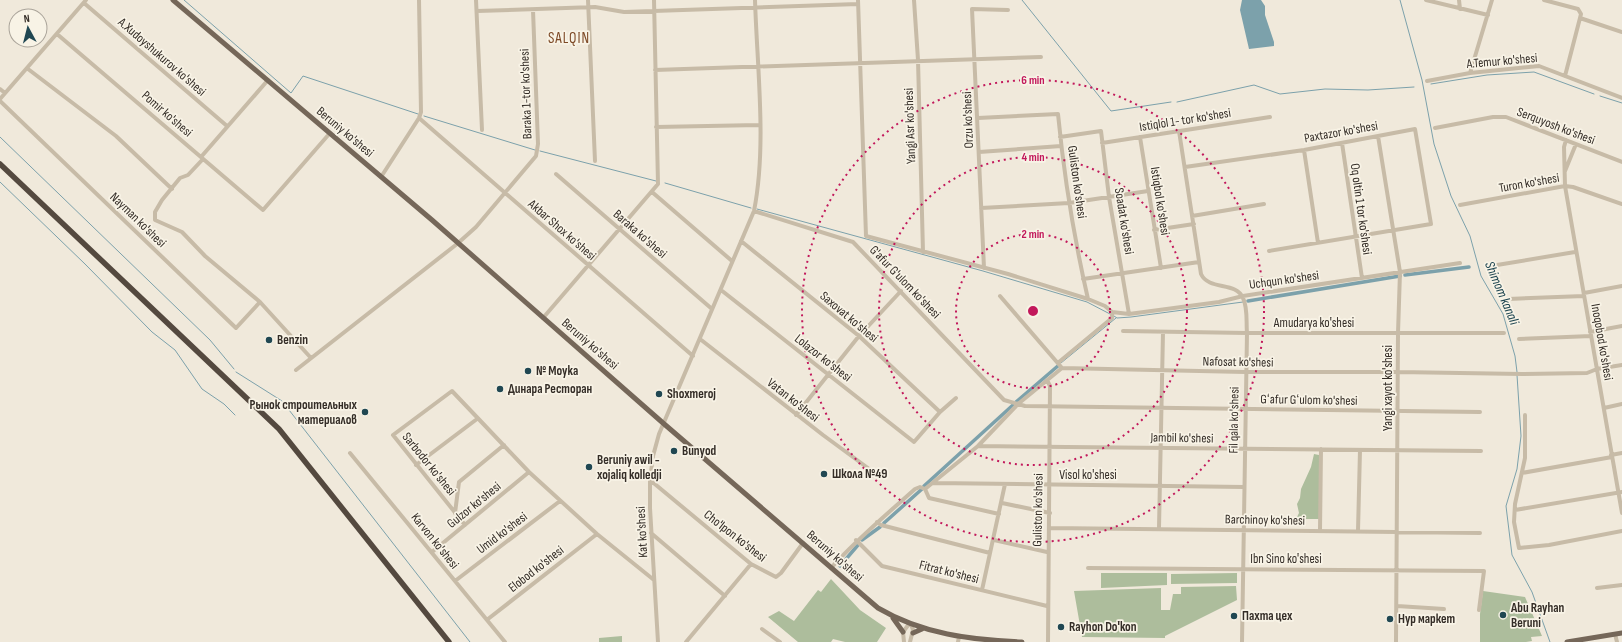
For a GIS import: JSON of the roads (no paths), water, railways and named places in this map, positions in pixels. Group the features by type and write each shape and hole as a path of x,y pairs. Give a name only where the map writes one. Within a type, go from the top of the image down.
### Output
{"highway":[{"path":"0,164 279,429 449,642"}],"main road":[{"name":"Beruniy ko'shesi","path":"173,0 330,133 663,424 878,608 893,617 910,624 958,639 1022,642"},
{"path":"893,617 903,632"},
{"path":"913,634 916,630 924,628"},
{"path":"1567,642 1622,633"}],"street":[{"path":"381,177 419,118 421,112 418,0"},
{"path":"476,0 482,130"},
{"path":"588,0 595,161"},
{"path":"543,318 658,184 654,0"},
{"name":"Kat ko'shesi","path":"658,642 651,532 650,480 653,456 663,424 754,211 759,185 758,67 755,0"},
{"name":"Yangi Asr ko'shesi","path":"914,0 918,60 923,252"},
{"path":"1426,0 1460,10 1488,15"},
{"path":"1459,0 1460,10"},
{"path":"1470,73 1492,0"},
{"path":"1544,0 1578,9 1581,14 1565,76"},
{"path":"0,100 85,1"},
{"name":"A.Xudoyshukurov ko'shesi","path":"85,1 227,126"},
{"path":"477,11 588,7 624,12 756,8 858,2 866,236 984,268 1088,299 1105,306 1112,312 1112,318 1059,362"},
{"name":"Orzu ko'shesi","path":"984,268 976,60 972,9 1008,10"},
{"name":"Baraka 1-tor ko'shesi","path":"296,370 457,244 476,227 536,156 538,144 533,10"},
{"path":"1580,18 1622,32"},
{"name":"Pomir ko'shesi","path":"57,34 262,210 330,133"},
{"path":"655,70 918,60 976,60 1041,56"},
{"name":"A.Temur ko'shesi","path":"1427,81 1470,73 1539,66 1622,98"},
{"path":"28,69 116,136 172,189"},
{"path":"268,80 227,126 188,175 180,178 162,200 155,212 155,220 182,232 205,256 260,302 311,358"},
{"path":"0,88 5,93"},
{"name":"Nayman ko'shesi","path":"0,100 236,328 260,302"},
{"name":"Guliston ko'shesi","path":"978,118 1058,114 1069,203 1088,299"},
{"name":"Istiqlol 1- tor ko'shesi","path":"1102,143 1270,117"},
{"name":"Serquyosh ko'shesi","path":"1434,128 1493,117 1506,117 1622,162"},
{"name":"Akbar Shox ko'shesi","path":"419,118 587,266 693,356"},
{"path":"656,127 759,125"},
{"name":"Paxtazor ko'shesi","path":"1185,167 1271,153 1304,150 1415,129 1431,224 1394,231"},
{"name":"Soadat ko'shesi","path":"1060,137 1101,131 1109,197 1129,314"},
{"path":"1179,131 1201,274 1204,280 1208,283 1236,291 1243,296"},
{"name":"Istiqbol ko'shesi","path":"1140,136 1161,268"},
{"name":"Yangi xayot ko'shesi","path":"1378,136 1400,272 1398,333 1396,532 1398,570 1396,642"},
{"name":"Inoqobod ko'shesi","path":"1566,140 1564,147 1565,186 1575,252 1620,493 1622,513"},
{"name":"Oq oltin 1 tor ko'shesi","path":"1342,143 1362,278"},
{"path":"1564,174 1576,144"},
{"path":"979,152 1061,146"},
{"path":"1304,150 1318,243"},
{"name":"Baraka ko'shesi","path":"556,174 712,309"},
{"name":"Turon ko'shesi","path":"1460,205 1565,186 1573,186 1622,204"},
{"path":"981,208 1069,203 1148,191"},
{"path":"652,192 732,261"},
{"path":"1192,216 1264,204"},
{"name":"G'afur G'ulom ko'shesi","path":"754,211 853,242 1004,400 1018,404"},
{"path":"1154,230 1194,224"},
{"path":"1269,251 1394,231"},
{"name":"Saxovat ko'shesi","path":"741,241 859,336 940,412"},
{"path":"1497,265 1575,252"},
{"path":"1083,279 1199,262"},
{"name":"Uchqun ko'shesi","path":"1112,312 1129,314 1219,302 1243,296 1460,263"},
{"path":"1508,299 1584,295 1622,286"},
{"name":"Lolazor ko'shesi","path":"721,290 914,442 940,412"},
{"path":"796,415 827,374 859,336 901,291"},
{"path":"925,489 978,446 1018,404 1062,368 1059,362 1000,296"},
{"name":"Fil qala ko'shesi","path":"1242,642 1245,372 1247,333 1245,303 1243,296"},
{"path":"1519,339 1590,334 1622,326"},
{"name":"Amudarya ko'shesi","path":"1123,331 1247,333 1504,333"},
{"path":"1159,528 1163,332"},
{"name":"Vatan ko'shesi","path":"700,339 796,415 876,474"},
{"name":"Nafosat ko'shesi","path":"1062,368 1245,372 1522,374 1587,373 1597,369 1622,365"},
{"name":"Guliston ko'shesi","path":"1047,380 1050,386 1048,446 1050,513 1047,552 1048,642"},
{"name":"Sarbodor ko'shesi","path":"465,525 393,435 452,391 477,419"},
{"path":"940,412 956,398"},
{"name":"Gʻafur Gʻulom ko'shesi","path":"1018,404 1025,406 1049,407 1161,407 1480,412"},
{"path":"1604,408 1622,404"},
{"path":"1525,414 1525,458 1514,522 1520,548 1549,545 1622,531"},
{"path":"416,465 477,419 560,501 597,534 654,580"},
{"path":"455,513 459,482 504,445"},
{"name":"Jambil ko'shesi","path":"978,446 1481,451"},
{"path":"1320,530 1321,450"},
{"path":"1358,531 1360,450"},
{"name":"Karvon ko'shesi","path":"350,452 505,642"},
{"path":"1522,472 1622,453"},
{"name":"Gulzor ko'shesi","path":"432,552 529,472"},
{"name":"Cho'lpon ko'shesi","path":"650,480 751,564 776,577 782,572 803,543"},
{"name":"Visol ko'shesi","path":"933,483 1244,487"},
{"path":"982,590 1006,484"},
{"path":"831,568 856,540 915,489 920,487 925,489 929,498 999,514"},
{"path":"1515,510 1620,493"},
{"name":"Umid ko'shesi","path":"455,581 560,501"},
{"path":"1002,503 1050,513"},
{"path":"877,522 881,525 990,553"},
{"name":"Barchinoy ko'shesi","path":"1049,528 1159,528 1480,533"},
{"path":"651,532 725,596"},
{"name":"Elobod ko'shesi","path":"488,620 597,534"},
{"name":"Fitrat ko'shesi","path":"856,540 882,566 1047,606"},
{"path":"994,540 1047,552"},
{"path":"686,642 751,564"},
{"name":"Ibn Sino ko'shesi","path":"1088,568 1484,571 1479,610"},
{"path":"1597,588 1622,585"},
{"path":"1397,606 1444,609"},
{"path":"904,642 903,632 910,624"},
{"path":"910,624 913,634 910,642"},
{"path":"762,629 780,642"},
{"path":"1615,634 1617,642"}],"water":[{"path":"1242,0 1261,0 1265,6 1265,15 1274,46 1249,49 1240,10"}],"waterway":[{"path":"184,0 291,93 303,76 418,114"},
{"path":"1022,0 1111,111 1171,102"},
{"name":"Shimom kanali","path":"1400,0 1422,80 1434,144 1451,196 1470,236 1481,276 1503,314 1515,356 1517,372"},
{"path":"1431,84 1487,75 1534,72 1594,94"},
{"path":"1177,102 1254,85 1280,94 1325,89 1368,90 1414,87"},
{"path":"1600,96 1622,103"},
{"path":"424,116 535,150"},
{"path":"0,137 210,340 234,369"},
{"path":"540,151 656,181"},
{"path":"0,182 85,264 152,332 175,350 202,389 224,404 235,415"},
{"path":"665,183 751,208"},
{"path":"757,209 983,271 1087,302 1110,314"},
{"path":"1405,275 1469,267"},
{"path":"1248,301 1400,276"},
{"path":"1114,316 1117,318 1131,317 1243,302"},
{"path":"1061,363 1116,318"},
{"path":"1016,402 1059,365"},
{"path":"236,372 282,401 470,642"},
{"name":"Shimom kanali","path":"1517,375 1521,436 1517,469 1506,506 1512,555 1532,592 1550,642"},
{"path":"924,486 1013,405"},
{"path":"884,523 922,489"},
{"path":"862,540 880,527"},
{"path":"840,566 858,545"}],"place":[{"name":"Benzin","path":"269,340"},
{"name":"№ Moyka","path":"528,371"},
{"name":"Динара Ресторан","path":"500,389"},
{"name":"Shoxmeroj","path":"659,394"},
{"name":"Рынок строительных материалов","path":"365,412"},
{"name":"Bunyod","path":"674,451"},
{"name":"Beruniy awil - xojaliq kolledji","path":"589,467"},
{"name":"Школа №49","path":"824,474"},
{"name":"Abu Rayhan Beruni","path":"1503,615"},
{"name":"Пахта цех","path":"1234,616"},
{"name":"Нур маркет","path":"1390,619"},
{"name":"Rayhon Do'kon","path":"1061,627"}],"district":[{"name":"SALQIN","path":"569,38"}]}
